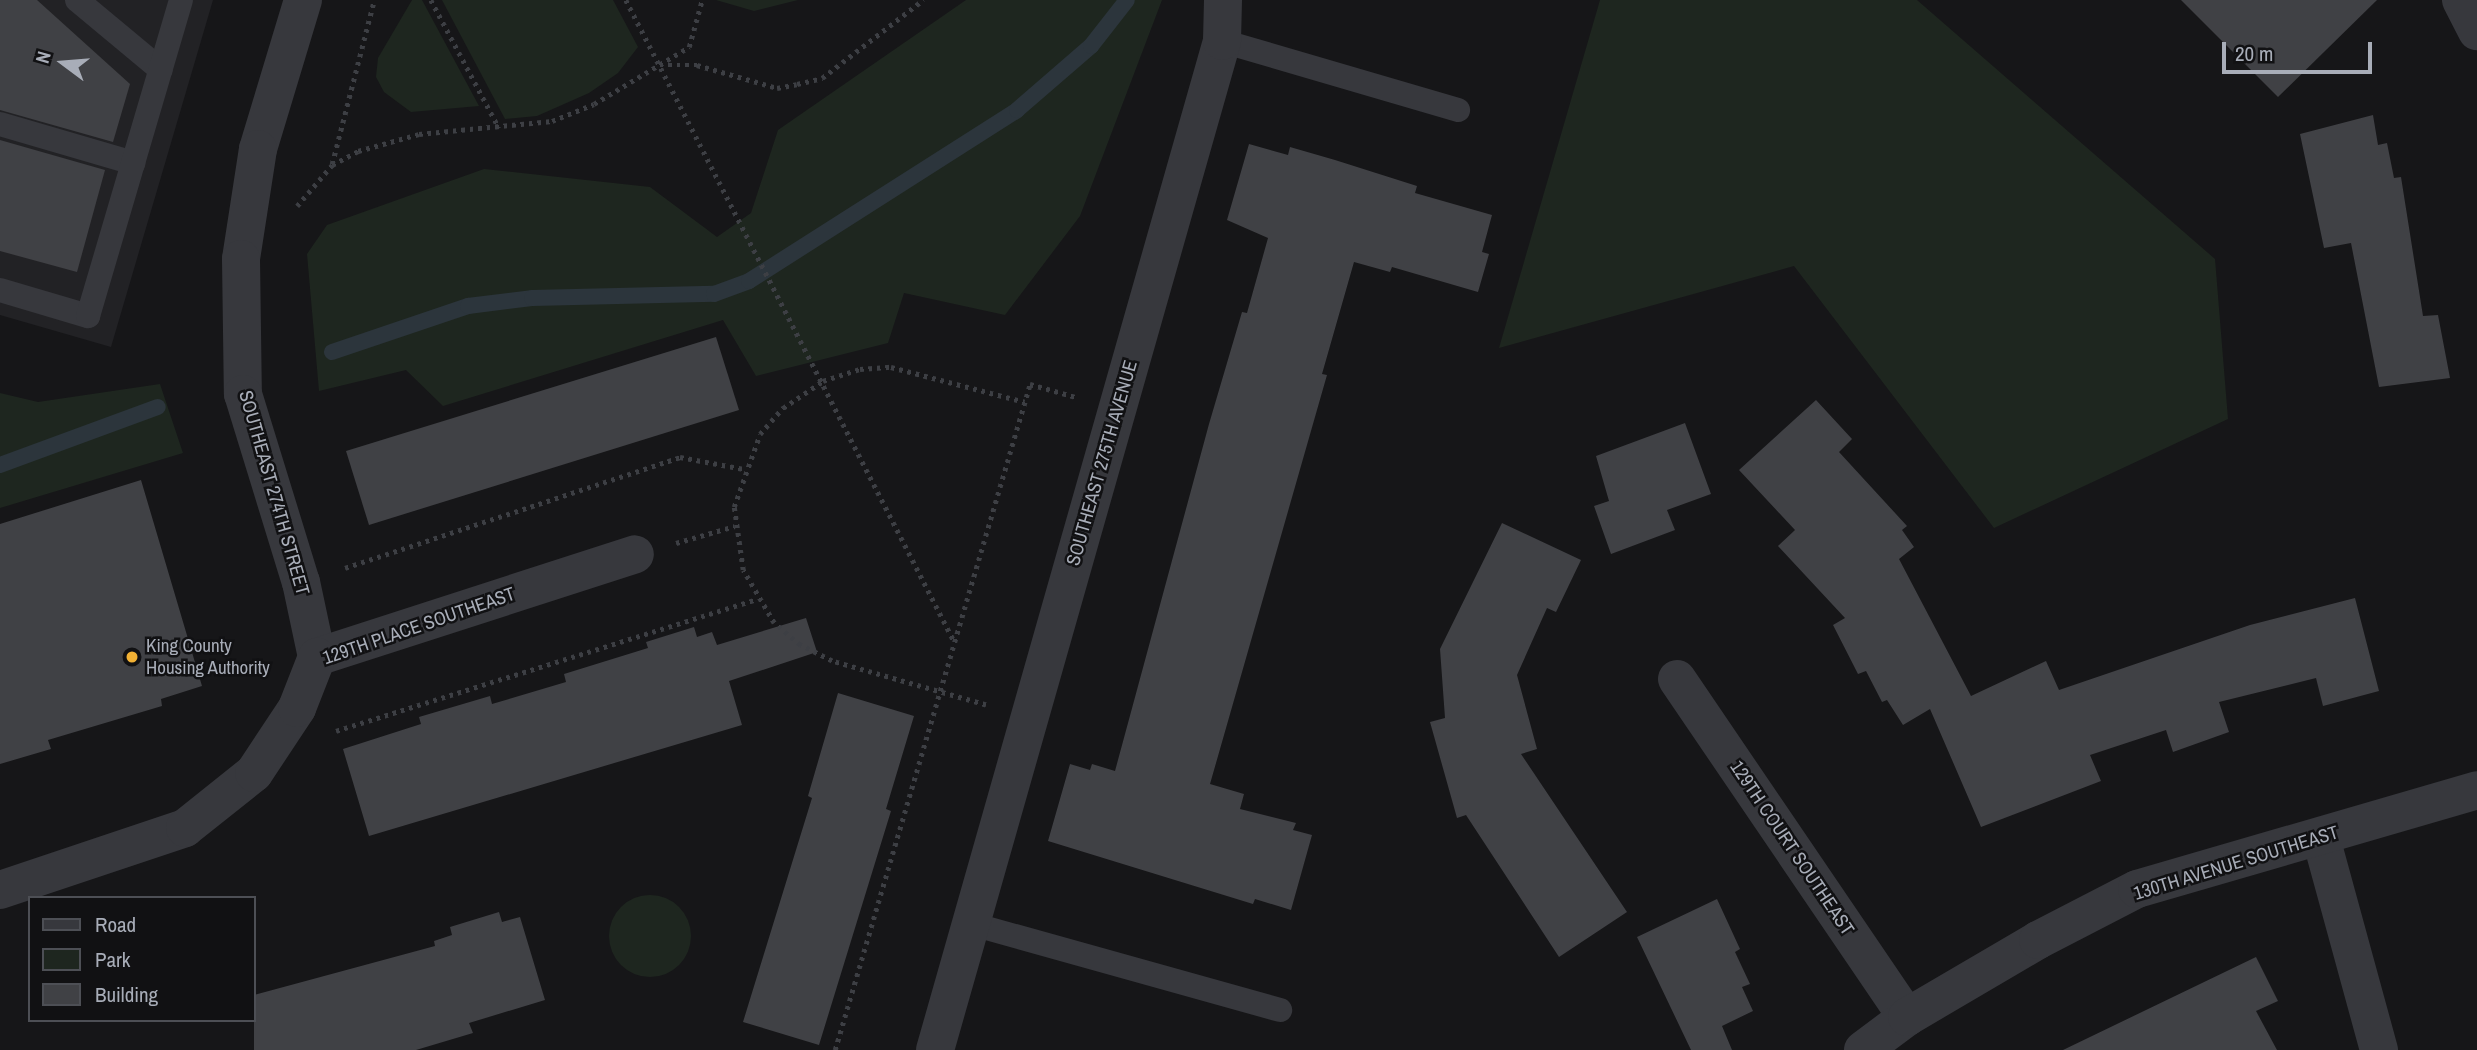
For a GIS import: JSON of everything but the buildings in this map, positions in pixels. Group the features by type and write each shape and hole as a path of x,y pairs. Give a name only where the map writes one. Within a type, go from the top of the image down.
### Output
{"street":[{"name":"SOUTHEAST 274TH STREET","path":"303,0 258,149 241,259 243,394 301,582 317,657"},
{"name":"SOUTHEAST 275TH AVENUE","path":"934,1050 1222,41 1223,0"},
{"path":"2461,0 2477,31"},
{"name":"129TH PLACE SOUTHEAST","path":"0,890 185,828 254,773 297,708 317,657 635,554"},
{"name":"129TH COURT SOUTHEAST","path":"1677,679 1907,1017"},
{"name":"130TH AVENUE SOUTHEAST","path":"1863,1050 1907,1017 2038,940 2137,889 2321,838 2477,790"},
{"path":"2321,838 2379,1050"}],"lane":[{"path":"77,0 160,70"},
{"path":"0,290 88,316 181,0"},
{"path":"1222,41 1458,110"},
{"path":"0,124 133,163"},
{"path":"972,924 1280,1010"}],"path":[{"path":"332,165 374,0"},
{"path":"431,0 499,128"},
{"path":"626,0 954,642"},
{"path":"293,212 332,165 358,151 419,134 552,121 594,104 689,47 702,0"},
{"path":"659,65 698,65 777,88 822,78 923,0"},
{"path":"1025,402 891,367 860,369 823,381 783,408 760,434 744,470 734,507 743,570 757,599 774,623 800,645 832,661 1030,717"},
{"path":"835,1050 1030,384 1076,397"},
{"path":"301,582 680,457 744,470"},
{"path":"635,554 735,526"},
{"path":"335,731 757,599"}],"shaded area":[{"path":"0,0 213,0 111,347 0,315"}],"green space":[{"path":"412,0 422,0 479,106 411,112 384,92 376,77 378,58"},
{"path":"442,0 613,0 638,47 618,73 589,93 537,116 505,119"},
{"path":"716,0 798,0 754,11"},
{"path":"966,0 1162,0 1080,216 1005,315 904,293 888,343 756,376 723,320 443,406 406,370 319,391 307,254 327,225 484,169 650,187 717,237 751,213 778,130"},
{"path":"1600,0 1917,0 2215,259 2228,419 1994,528 1794,266 1499,348"},
{"path":"160,384 183,453 0,508 0,393 38,402"},
{"path":"650,895 666,899 679,907 687,920 691,936 687,952 679,965 666,973 650,977 634,973 621,965 613,952 609,936 613,920 621,907 634,899"}],"waterway":[{"path":"332,352 468,306 532,298 714,294 749,281 1017,110 1091,46 1127,0"},
{"path":"0,465 158,407"}],"place":[{"name":"King County Housing Authority","path":"132,657"}]}
